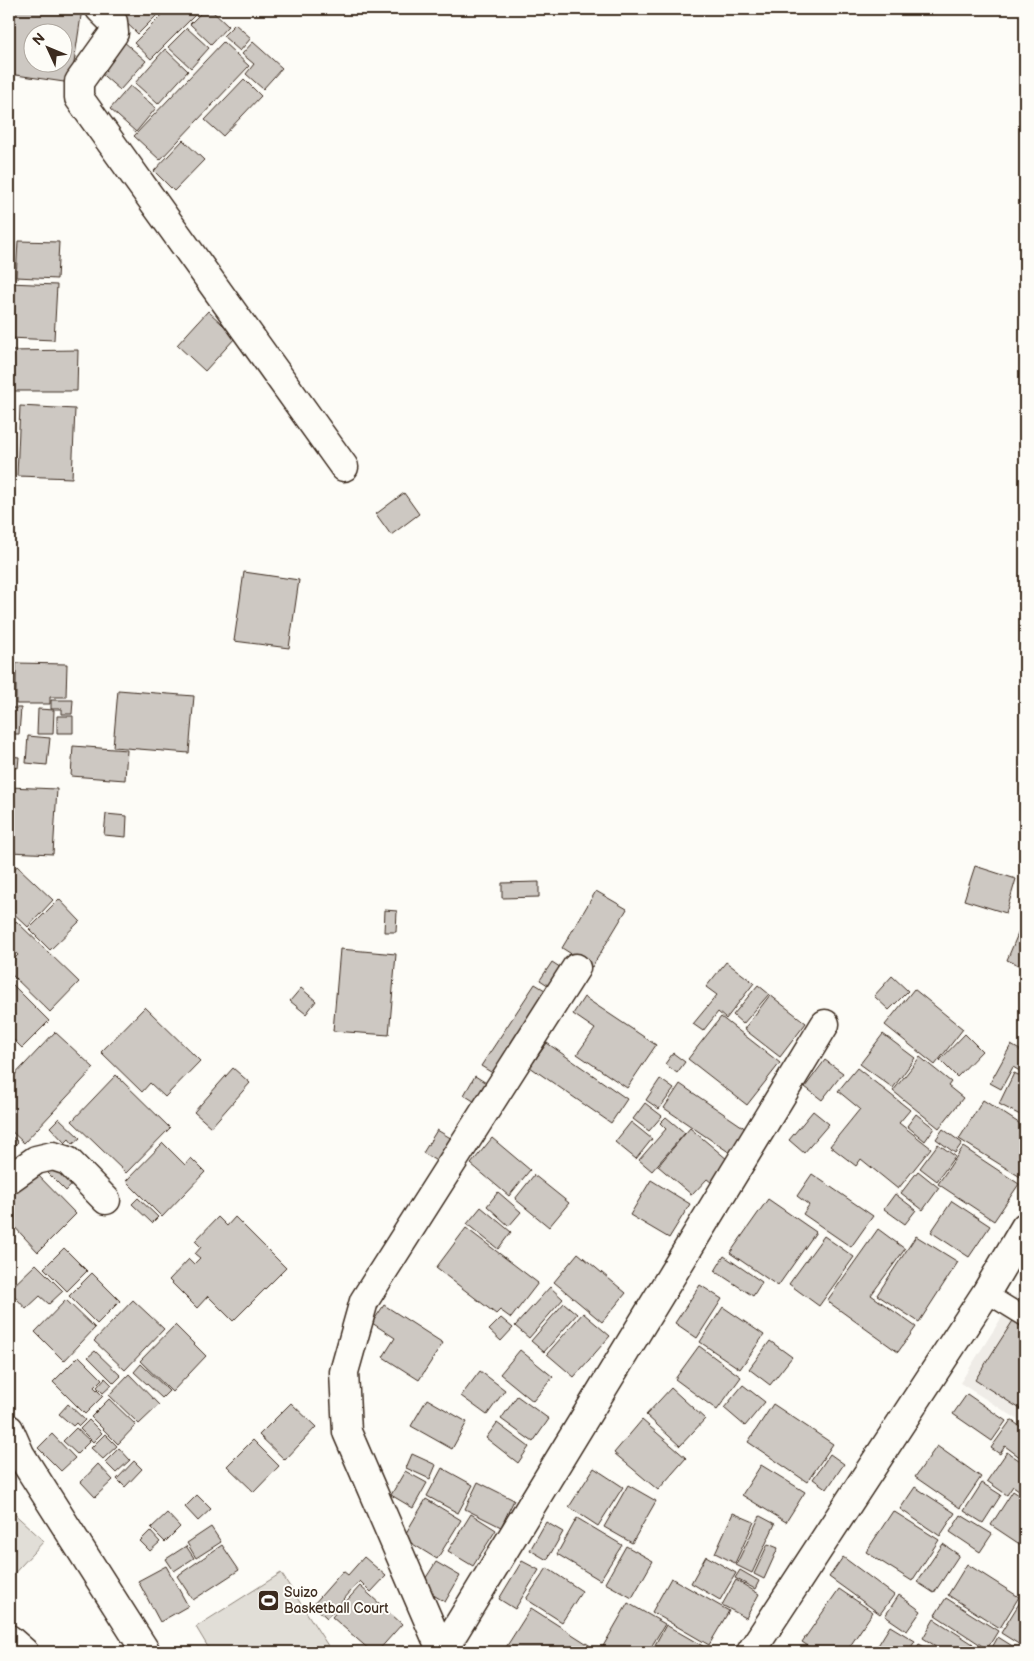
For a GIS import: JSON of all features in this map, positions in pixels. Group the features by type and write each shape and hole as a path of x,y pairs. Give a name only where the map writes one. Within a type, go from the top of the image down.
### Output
{"street":[{"path":"100,9 113,22 114,34 79,82 79,98 344,467"},
{"path":"442,1652 347,1432 344,1372 364,1301 576,968"},
{"path":"442,1652 825,1024"},
{"path":"9,1179 36,1160 53,1156 68,1161 106,1200"},
{"path":"751,1652 986,1293 1025,1227"},
{"path":"9,1428 20,1454 146,1652"},
{"path":"9,1639 24,1652"}],"lane":[{"path":"986,1293 1025,1317"}],"shaded area":[{"path":"1025,1281 1025,1424 960,1383"},
{"path":"9,1509 44,1541 9,1579"},
{"name":"Suizo Basketball Court","path":"281,1573 332,1652 211,1652 196,1627"}],"building":[{"path":"9,9 82,9 71,83 9,74"},
{"path":"112,9 163,9 138,34"},
{"path":"168,9 201,9 151,59 134,43"},
{"path":"205,9 210,9 228,26 211,44 190,24"},
{"path":"235,24 251,38 240,51 223,36"},
{"path":"187,28 209,48 191,68 168,47"},
{"path":"123,41 146,61 120,90 97,70"},
{"path":"223,42 249,66 160,160 134,136"},
{"path":"253,42 282,68 263,89 246,74 254,64 242,54"},
{"path":"165,49 188,71 158,104 135,83"},
{"path":"244,79 261,96 223,136 205,120"},
{"path":"130,86 156,108 136,132 110,109"},
{"path":"183,140 204,160 174,191 154,171"},
{"path":"18,241 59,242 57,279 16,277"},
{"path":"9,283 57,285 54,340 9,338"},
{"path":"208,311 236,337 205,371 177,345"},
{"path":"78,350 77,391 9,391 9,351"},
{"path":"20,406 75,409 72,478 17,476"},
{"path":"404,493 419,514 391,535 376,514"},
{"path":"244,572 299,580 289,648 234,641"},
{"path":"16,663 67,664 66,697 50,697 50,704 16,704"},
{"path":"118,690 194,696 189,753 113,747"},
{"path":"51,700 73,700 72,714 62,714 62,709 51,709"},
{"path":"9,708 21,708 19,734 9,734"},
{"path":"38,709 54,710 53,734 37,734"},
{"path":"57,716 73,716 73,733 57,733"},
{"path":"28,736 50,738 47,765 26,763"},
{"path":"73,746 127,750 125,780 71,776"},
{"path":"9,756 19,757 18,768 9,767"},
{"path":"9,787 57,789 53,854 9,852"},
{"path":"106,814 127,816 126,837 104,835"},
{"path":"17,866 53,900 28,927 9,909 9,875"},
{"path":"975,866 1016,879 1006,913 964,900"},
{"path":"539,882 539,897 502,898 502,883"},
{"path":"596,891 627,909 592,967 562,948"},
{"path":"59,899 80,921 50,950 29,929"},
{"path":"385,910 397,911 396,932 384,932"},
{"path":"16,921 79,982 50,1012 9,972 9,964 18,955 9,946 9,929"},
{"path":"1020,929 1025,931 1025,968 1007,960"},
{"path":"340,949 396,954 389,1035 333,1031"},
{"path":"9,950 14,956 9,961"},
{"path":"552,962 569,973 557,991 540,980"},
{"path":"726,962 754,983 726,1019 718,1012 703,1031 693,1024 717,995 706,987"},
{"path":"892,976 908,991 889,1010 874,996"},
{"path":"12,984 49,1021 22,1048 9,1035 9,987"},
{"path":"535,984 553,995 499,1077 481,1066"},
{"path":"758,985 769,994 743,1024 733,1015"},
{"path":"301,988 316,1001 306,1014 290,1001"},
{"path":"914,989 963,1029 935,1065 885,1025"},
{"path":"770,995 806,1023 780,1057 744,1029"},
{"path":"584,997 656,1045 627,1088 577,1054 595,1029 573,1014"},
{"path":"145,1007 200,1061 165,1097 150,1083 142,1092 101,1052"},
{"path":"721,1017 780,1063 747,1105 688,1059"},
{"path":"55,1032 94,1068 24,1143 9,1129 9,1081"},
{"path":"883,1034 915,1058 893,1088 860,1064"},
{"path":"965,1034 982,1051 957,1077 940,1060"},
{"path":"547,1043 627,1099 611,1123 530,1067"},
{"path":"1011,1045 1025,1053 1025,1074 1013,1067 1001,1089 990,1083"},
{"path":"673,1053 685,1062 677,1073 665,1064"},
{"path":"920,1057 951,1082 948,1086 963,1098 939,1128 893,1091"},
{"path":"825,1060 843,1073 822,1100 805,1087"},
{"path":"233,1068 250,1083 211,1127 194,1112"},
{"path":"857,1068 910,1110 899,1123 931,1148 898,1189 861,1159 856,1166 830,1146 860,1109 838,1091"},
{"path":"1014,1073 1025,1078 1025,1110 1022,1116 999,1104"},
{"path":"116,1075 170,1128 126,1173 72,1121"},
{"path":"475,1076 491,1086 480,1105 464,1095"},
{"path":"660,1079 674,1089 659,1109 646,1100"},
{"path":"680,1084 752,1133 736,1157 664,1108"},
{"path":"983,1100 1025,1127 1025,1173 1022,1178 959,1139"},
{"path":"645,1103 662,1116 649,1131 633,1119"},
{"path":"813,1111 829,1124 804,1153 789,1140"},
{"path":"916,1114 934,1128 925,1141 907,1126"},
{"path":"666,1117 685,1133 652,1171 639,1160 666,1129 660,1123"},
{"path":"59,1118 80,1138 73,1144 69,1139 65,1143 50,1127"},
{"path":"631,1122 652,1139 636,1159 615,1142"},
{"path":"690,1128 734,1165 716,1186 707,1179 692,1195 658,1166"},
{"path":"943,1129 962,1143 955,1153 936,1139"},
{"path":"437,1130 459,1143 445,1166 423,1153"},
{"path":"9,1134 18,1142 9,1151"},
{"path":"492,1138 530,1170 509,1196 471,1164"},
{"path":"163,1143 185,1165 191,1158 205,1172 162,1217 126,1181"},
{"path":"938,1144 955,1156 937,1181 920,1168"},
{"path":"963,1147 1019,1184 994,1221 938,1184"},
{"path":"41,1166 80,1176 66,1191"},
{"path":"33,1170 76,1214 38,1252 9,1221 9,1193"},
{"path":"918,1171 939,1188 923,1210 901,1193"},
{"path":"812,1174 873,1216 851,1247 803,1214 809,1205 797,1196"},
{"path":"534,1175 569,1203 549,1227 515,1199"},
{"path":"651,1180 690,1204 669,1238 630,1215"},
{"path":"498,1192 521,1212 509,1226 487,1206"},
{"path":"895,1194 916,1210 905,1224 884,1209"},
{"path":"138,1198 158,1217 152,1223 132,1204"},
{"path":"768,1199 816,1232 778,1286 730,1253"},
{"path":"952,1201 990,1226 969,1257 931,1232"},
{"path":"481,1207 511,1232 498,1249 467,1224"},
{"path":"218,1217 227,1226 235,1217 286,1268 233,1321 208,1296 197,1308 169,1280 189,1259 194,1264 200,1258 195,1254 201,1247 195,1241"},
{"path":"466,1228 538,1283 511,1318 500,1310 496,1314 436,1268"},
{"path":"878,1229 905,1249 871,1295 916,1327 898,1352 827,1301"},
{"path":"824,1236 854,1257 819,1306 789,1284"},
{"path":"916,1236 958,1262 919,1322 877,1295"},
{"path":"64,1248 87,1271 67,1291 44,1268"},
{"path":"578,1253 626,1293 602,1322 554,1282"},
{"path":"724,1256 762,1282 753,1296 715,1271"},
{"path":"36,1264 63,1291 49,1304 40,1296 26,1309 9,1290"},
{"path":"92,1273 120,1301 97,1324 69,1296"},
{"path":"700,1285 722,1299 697,1338 675,1323"},
{"path":"550,1287 563,1299 529,1338 515,1326"},
{"path":"66,1300 95,1328 64,1361 35,1332"},
{"path":"133,1300 164,1329 125,1370 94,1341"},
{"path":"564,1303 577,1314 544,1352 531,1341"},
{"path":"384,1305 443,1343 419,1380 383,1357 395,1338 372,1323"},
{"path":"723,1307 764,1335 740,1369 700,1342"},
{"path":"583,1313 610,1336 574,1377 547,1354"},
{"path":"1016,1316 1025,1322 1025,1412 975,1380"},
{"path":"501,1318 513,1328 501,1341 489,1330"},
{"path":"175,1325 206,1356 172,1392 140,1361"},
{"path":"770,1341 792,1357 770,1385 749,1369"},
{"path":"699,1346 741,1377 717,1410 675,1379"},
{"path":"520,1350 553,1377 533,1401 500,1374"},
{"path":"95,1351 121,1376 114,1383 88,1357"},
{"path":"79,1356 102,1379 94,1387 103,1396 85,1414 53,1382"},
{"path":"141,1364 169,1391 162,1398 134,1372"},
{"path":"480,1371 505,1390 487,1415 461,1396"},
{"path":"129,1374 159,1405 139,1424 109,1395"},
{"path":"105,1378 112,1385 103,1393 97,1387"},
{"path":"743,1385 765,1402 745,1426 724,1408"},
{"path":"671,1388 705,1419 680,1446 646,1415"},
{"path":"967,1394 1006,1421 992,1441 953,1414"},
{"path":"517,1396 549,1419 533,1442 501,1419"},
{"path":"109,1399 136,1425 118,1444 91,1417"},
{"path":"427,1399 467,1422 452,1449 411,1426"},
{"path":"291,1403 316,1427 285,1460 259,1435"},
{"path":"68,1404 85,1420 79,1426 76,1423 73,1426 59,1414"},
{"path":"773,1404 833,1444 807,1482 748,1442"},
{"path":"89,1420 102,1433 93,1442 80,1429"},
{"path":"642,1420 686,1458 658,1490 614,1453"},
{"path":"1011,1420 1025,1430 1025,1461 1005,1446 1000,1454 991,1448"},
{"path":"497,1423 529,1447 518,1463 486,1438"},
{"path":"76,1428 90,1441 77,1454 63,1441"},
{"path":"52,1434 75,1458 61,1471 38,1448"},
{"path":"105,1434 117,1446 103,1459 91,1448"},
{"path":"253,1440 279,1466 254,1492 227,1466"},
{"path":"937,1446 981,1477 960,1508 915,1477"},
{"path":"119,1448 130,1460 116,1473 105,1462"},
{"path":"1007,1452 1025,1464 1025,1494 1013,1486 1007,1495 987,1481"},
{"path":"412,1454 436,1465 430,1479 406,1468"},
{"path":"830,1454 844,1464 827,1489 813,1479"},
{"path":"134,1461 142,1469 125,1487 117,1479"},
{"path":"98,1464 113,1480 95,1497 81,1482"},
{"path":"761,1465 805,1492 786,1522 742,1495"},
{"path":"442,1468 473,1485 458,1513 427,1496"},
{"path":"594,1468 623,1487 598,1526 569,1507"},
{"path":"405,1471 427,1483 413,1508 391,1495"},
{"path":"478,1482 514,1500 501,1527 465,1509"},
{"path":"982,1483 1001,1495 983,1523 964,1511"},
{"path":"628,1485 656,1501 632,1543 604,1527"},
{"path":"915,1487 955,1513 940,1536 900,1509"},
{"path":"1013,1491 1025,1499 1025,1538 1021,1545 991,1525"},
{"path":"197,1495 211,1509 198,1521 185,1507"},
{"path":"426,1499 461,1520 437,1559 403,1538"},
{"path":"893,1511 939,1540 912,1581 866,1552"},
{"path":"167,1513 180,1527 165,1542 151,1528"},
{"path":"733,1513 754,1522 735,1563 715,1553"},
{"path":"471,1514 496,1530 473,1566 448,1551"},
{"path":"961,1515 992,1534 980,1552 950,1532"},
{"path":"760,1516 775,1524 752,1573 736,1565"},
{"path":"577,1518 622,1545 600,1580 557,1554"},
{"path":"546,1522 563,1532 547,1560 530,1550"},
{"path":"211,1527 221,1542 196,1558 187,1543"},
{"path":"150,1531 160,1542 150,1551 140,1541"},
{"path":"768,1544 778,1548 764,1579 754,1574"},
{"path":"943,1544 959,1555 934,1593 917,1582"},
{"path":"222,1545 239,1570 193,1600 177,1576"},
{"path":"186,1546 194,1558 174,1571 166,1559"},
{"path":"626,1546 653,1561 632,1598 605,1583"},
{"path":"706,1556 736,1573 720,1600 691,1583"},
{"path":"364,1557 386,1576 371,1592 360,1581 327,1618 313,1605 343,1571 348,1575"},
{"path":"843,1557 894,1595 880,1614 829,1577"},
{"path":"522,1561 539,1570 515,1609 499,1599"},
{"path":"436,1562 460,1576 445,1602 420,1587"},
{"path":"967,1564 1019,1597 1000,1628 948,1595"},
{"path":"166,1566 188,1606 160,1622 138,1581"},
{"path":"547,1568 582,1591 562,1622 526,1599"},
{"path":"740,1570 759,1581 755,1589 735,1578"},
{"path":"671,1578 729,1611 709,1645 652,1612"},
{"path":"736,1580 759,1594 746,1618 722,1605"},
{"path":"360,1586 402,1624 377,1652 372,1652 332,1617"},
{"path":"839,1589 873,1612 846,1652 817,1652 802,1642"},
{"path":"899,1595 921,1611 907,1631 885,1616"},
{"path":"946,1598 998,1631 987,1649 935,1615"},
{"path":"1020,1602 1025,1606 1025,1648 1001,1633"},
{"path":"628,1603 665,1624 648,1652 610,1652 602,1648"},
{"path":"531,1608 600,1652 503,1652"},
{"path":"934,1619 973,1644 968,1652 945,1652 923,1638"},
{"path":"666,1625 713,1652 651,1652"},
{"path":"890,1626 915,1641 908,1652 874,1652"},
{"path":"998,1637 1022,1652 991,1652"},
{"path":"919,1644 934,1652 914,1652"},
{"path":"399,1646 404,1652 393,1652"}],"place":[{"name":"Suizo Basketball Court","path":"268,1600"}]}
